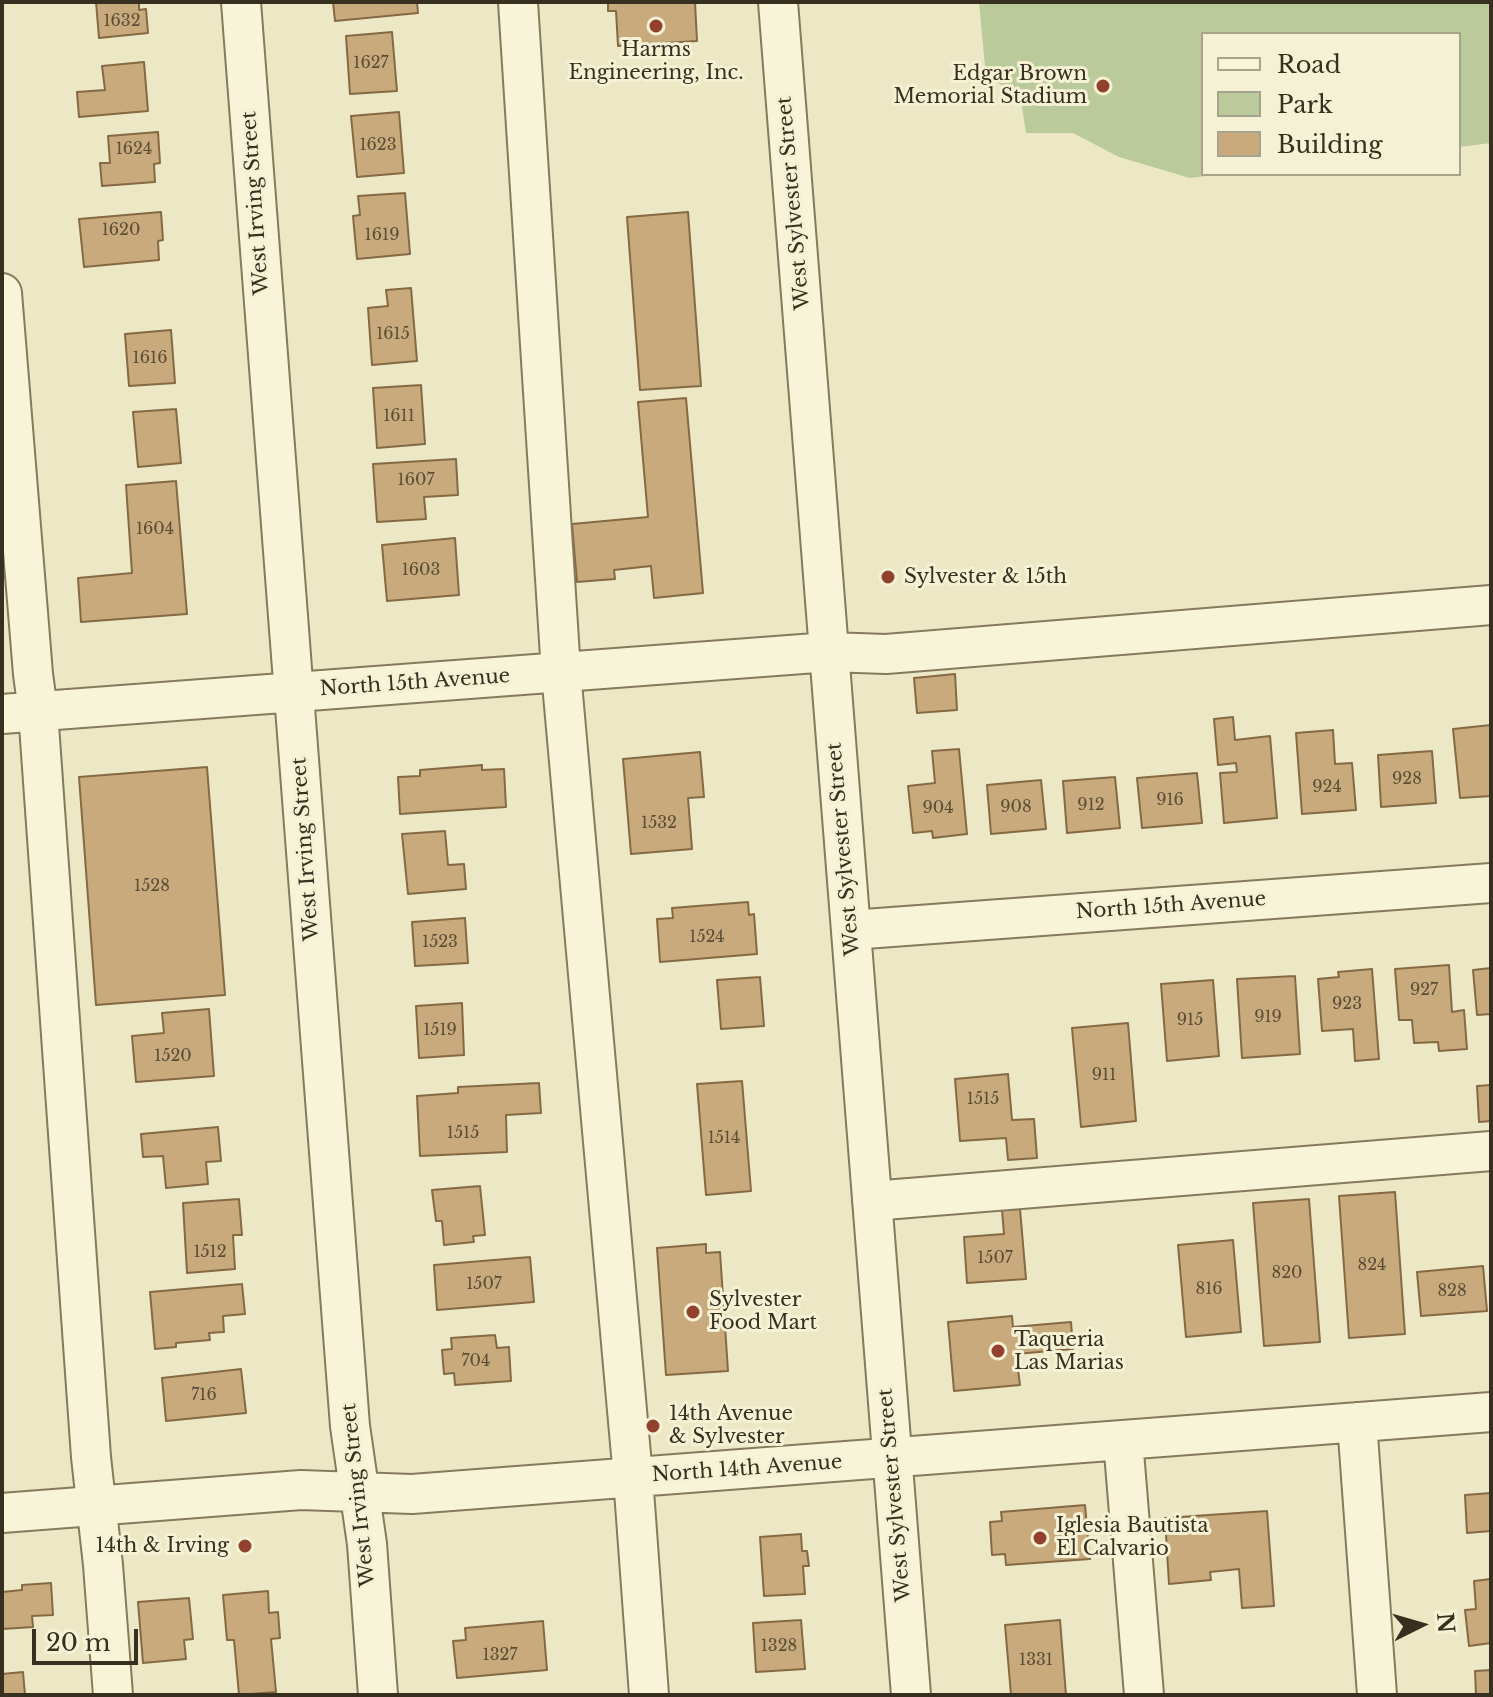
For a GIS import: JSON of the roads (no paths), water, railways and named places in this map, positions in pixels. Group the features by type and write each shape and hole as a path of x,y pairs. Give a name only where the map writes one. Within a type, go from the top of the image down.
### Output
{"street":[{"name":"West Irving Street","path":"241,2 349,1410 367,1544 378,1695"},
{"path":"518,2 561,672 633,1477 649,1695"},
{"name":"West Sylvester Street","path":"778,2 911,1695"},
{"path":"2,293 33,674 20,713 113,1695"},
{"name":"North 15th Avenue","path":"20,713 829,652 886,654 1491,605"},
{"name":"North 15th Avenue","path":"851,930 1491,883"},
{"path":"872,1201 1491,1151"},
{"name":"North 14th Avenue","path":"2,1513 301,1490 412,1494 1491,1412"},
{"path":"1357,1422 1377,1695"},
{"path":"1123,1440 1144,1695"}],"place":[{"name":"Harms Engineering, Inc.","path":"656,26"},
{"name":"Edgar Brown Memorial Stadium","path":"1103,86"},
{"name":"Sylvester & 15th","path":"888,577"},
{"name":"Sylvester Food Mart","path":"693,1312"},
{"name":"Taqueria Las Marias","path":"998,1351"},
{"name":"14th Avenue & Sylvester","path":"653,1426"},
{"name":"Iglesia Bautista El Calvario","path":"1040,1538"},
{"name":"14th & Irving","path":"245,1546"}]}
